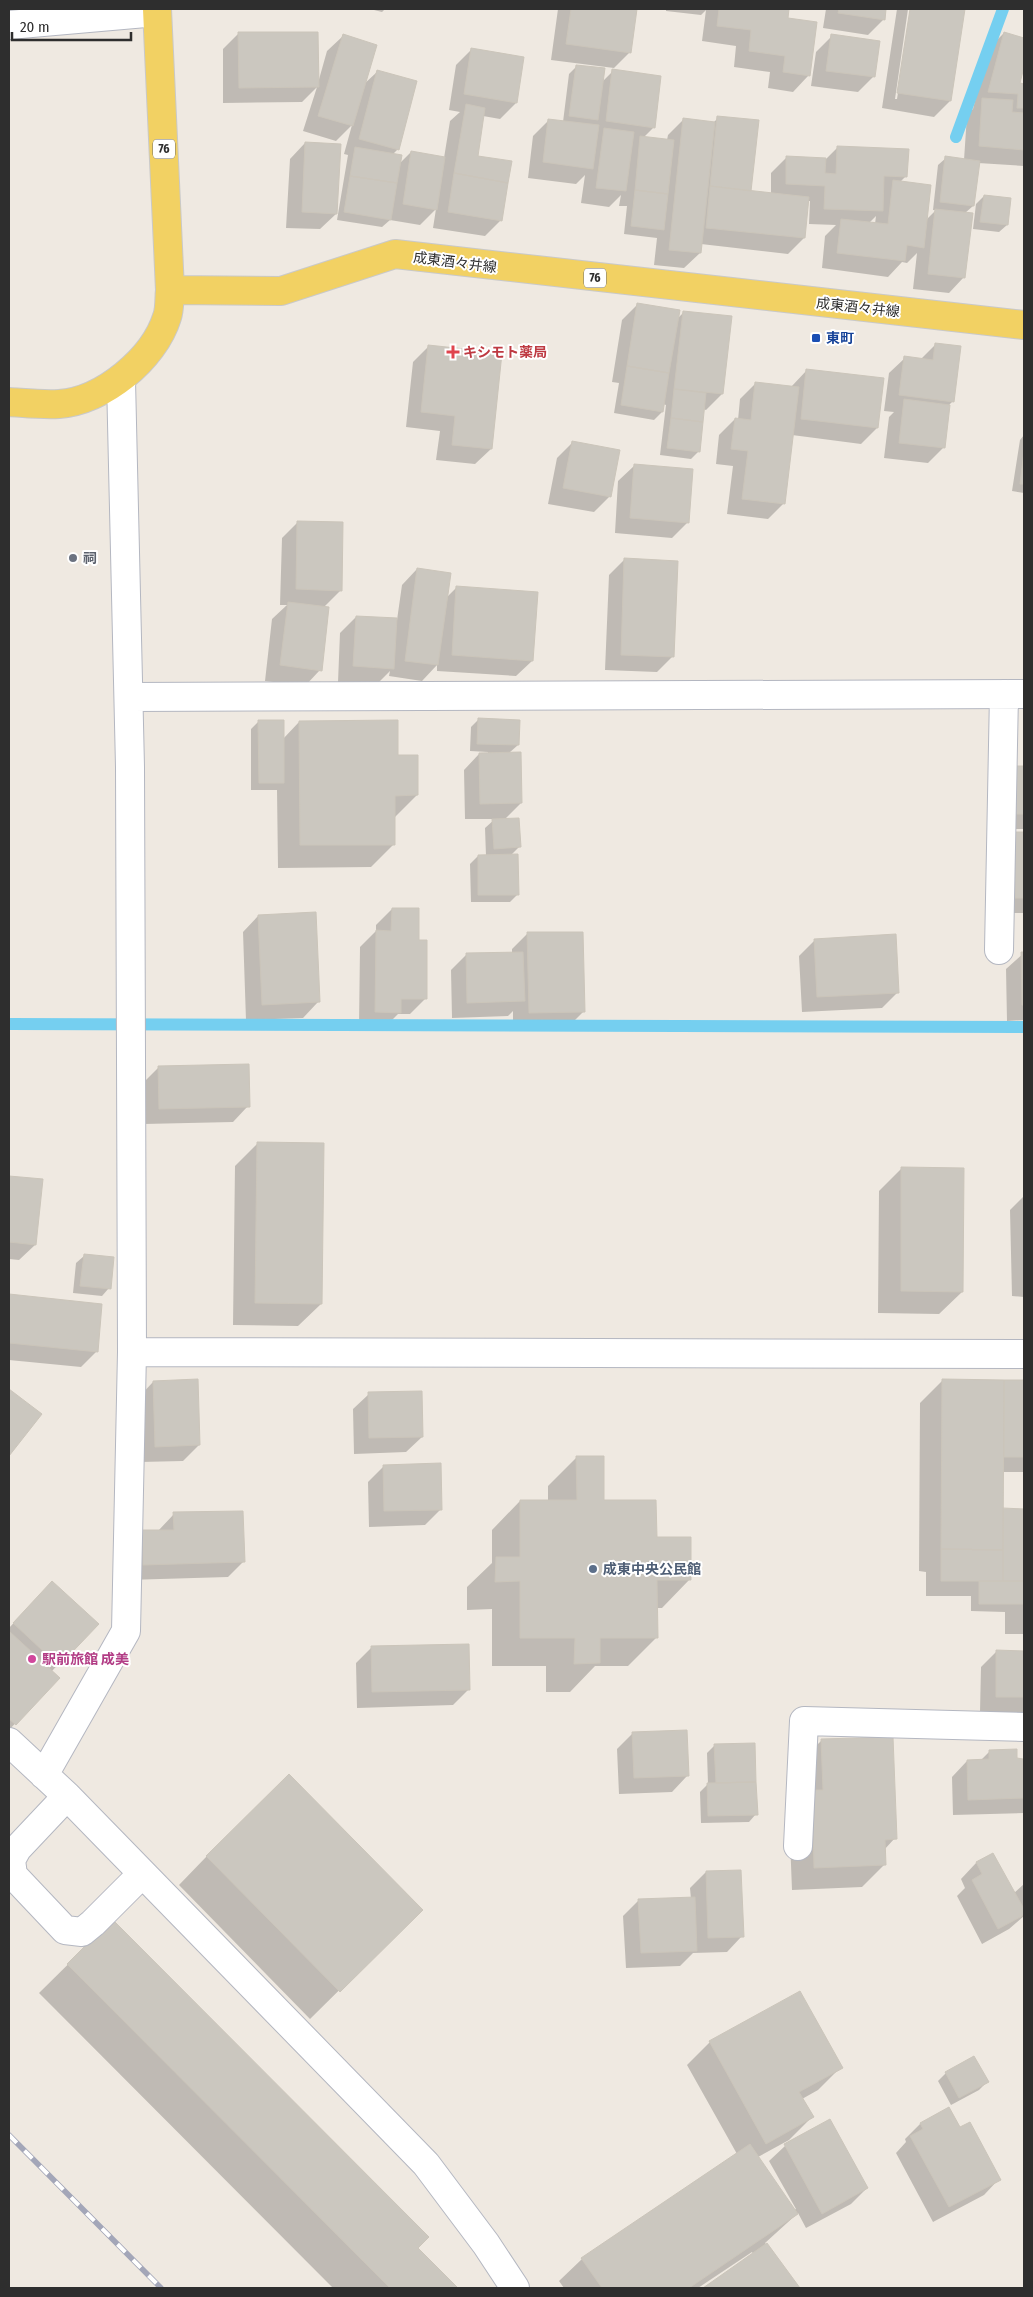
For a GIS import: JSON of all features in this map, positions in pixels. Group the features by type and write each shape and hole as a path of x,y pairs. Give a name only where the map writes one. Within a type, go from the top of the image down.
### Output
{"main road":[{"name":"76","path":"157,10 170,290"},
{"name":"成東酒々井線","path":"170,290 280,291 395,254 1024,326"},
{"path":"9,402 60,404 88,397 121,380 149,352 167,317 170,290"}],"street":[{"path":"9,25 157,10"},
{"path":"44,1775 126,1631 132,1352 129,698 121,380"},
{"path":"129,698 1014,694 999,950"},
{"path":"132,1352 1024,1354"},
{"path":"798,1846 804,1721 1024,1727"},
{"path":"9,1742 67,1796 426,2164 486,2244 515,2288"},
{"path":"67,1796 17,1849 11,1860 13,1874 65,1930 82,1932 93,1924 142,1874"}],"building":[{"path":"571,9 637,9 631,53 566,44"},
{"path":"719,9 789,9 788,18 817,22 810,76 783,72 785,56 749,51 751,30 717,26"},
{"path":"839,9 886,9 885,20 838,13"},
{"path":"910,9 965,9 951,101 897,93"},
{"path":"238,32 318,32 319,87 239,88"},
{"path":"1004,32 1024,38 1024,67 1020,83 1024,84 1024,108 1017,108 1018,94 988,92"},
{"path":"343,34 377,45 353,126 318,116"},
{"path":"831,34 880,41 875,77 826,71"},
{"path":"471,48 524,57 517,103 464,94"},
{"path":"576,65 605,68 598,120 569,116"},
{"path":"612,69 661,76 655,128 606,121"},
{"path":"377,70 417,81 399,150 359,139"},
{"path":"982,98 1013,100 1012,112 1024,113 1024,150 979,146"},
{"path":"466,104 485,108 478,156 512,161 508,183 454,173"},
{"path":"717,116 759,120 751,191 710,186"},
{"path":"683,118 715,122 701,253 669,250"},
{"path":"548,119 599,125 593,169 543,162"},
{"path":"604,128 634,132 626,191 596,188"},
{"path":"640,136 674,140 668,194 635,190"},
{"path":"305,142 341,144 337,214 302,212"},
{"path":"837,146 909,149 907,177 884,176 883,211 824,209 825,186 786,184 786,156 826,158 825,173 836,174"},
{"path":"355,147 402,155 397,183 350,176"},
{"path":"411,151 445,157 437,210 403,204"},
{"path":"945,156 980,161 974,206 940,202"},
{"path":"454,173 508,183 502,221 448,212"},
{"path":"350,176 397,183 391,220 344,212"},
{"path":"893,180 931,185 924,248 907,245 905,261 837,253 841,219 888,224"},
{"path":"710,186 809,197 805,238 706,228"},
{"path":"635,190 668,194 664,230 631,226"},
{"path":"984,195 1011,198 1008,225 980,222"},
{"path":"935,209 973,213 965,278 928,274"},
{"path":"637,303 680,310 669,373 627,366"},
{"path":"683,311 732,316 723,394 674,389"},
{"path":"935,343 961,346 954,402 899,395 904,356 933,360"},
{"path":"428,345 502,353 492,449 452,445 455,416 421,412"},
{"path":"627,366 669,373 663,412 621,405"},
{"path":"806,369 884,378 878,428 801,419"},
{"path":"755,382 799,387 785,504 742,499 748,451 731,449 735,418 751,420"},
{"path":"674,389 706,393 703,422 671,418"},
{"path":"904,399 950,405 945,448 899,443"},
{"path":"671,418 703,422 700,452 667,448"},
{"path":"572,441 620,450 611,497 563,488"},
{"path":"1024,451 1024,484 1020,484"},
{"path":"634,464 693,469 689,523 630,518"},
{"path":"297,521 343,522 342,591 296,589"},
{"path":"624,558 678,561 674,657 621,655"},
{"path":"417,568 451,573 438,665 405,661"},
{"path":"456,586 538,592 533,661 452,655"},
{"path":"288,602 329,607 322,671 280,665"},
{"path":"356,616 397,618 394,669 353,666"},
{"path":"478,718 520,720 519,745 477,744"},
{"path":"258,720 284,720 284,783 259,783"},
{"path":"398,720 398,755 418,755 418,795 395,796 395,845 300,845 299,721"},
{"path":"521,752 522,803 480,804 479,753"},
{"path":"1013,766 1024,766 1024,814 1014,814"},
{"path":"519,818 521,847 494,849 492,819"},
{"path":"1013,832 1024,832 1024,898 1015,898"},
{"path":"518,854 519,895 478,895 478,855"},
{"path":"392,908 419,908 419,940 427,940 427,999 401,999 401,1013 375,1012 376,930 391,931"},
{"path":"316,912 320,1002 262,1005 258,915"},
{"path":"527,932 583,932 585,1012 529,1013"},
{"path":"896,934 899,993 817,997 814,939"},
{"path":"523,952 525,1001 467,1003 466,953"},
{"path":"1021,952 1024,952 1024,1005 1022,1005"},
{"path":"249,1064 250,1107 159,1109 158,1066"},
{"path":"257,1142 324,1143 322,1304 255,1303"},
{"path":"901,1167 964,1168 963,1292 901,1291"},
{"path":"9,1176 43,1179 36,1245 9,1242"},
{"path":"84,1254 114,1257 111,1289 80,1286"},
{"path":"9,1294 102,1304 98,1352 9,1343"},
{"path":"198,1379 200,1445 155,1447 153,1381"},
{"path":"942,1379 1004,1380 1003,1550 941,1549"},
{"path":"1004,1380 1024,1380 1024,1457 1004,1457"},
{"path":"9,1389 42,1414 9,1456"},
{"path":"422,1391 423,1437 369,1438 368,1392"},
{"name":"成東中央公民館","path":"576,1456 604,1456 604,1500 656,1500 657,1537 691,1537 691,1580 657,1580 658,1638 600,1638 600,1663 574,1664 575,1638 520,1638 520,1581 495,1582 496,1557 520,1557 520,1500 577,1500"},
{"path":"441,1463 442,1510 384,1511 383,1465"},
{"path":"1003,1508 1024,1509 1024,1581 1003,1581"},
{"path":"243,1511 245,1562 143,1565 142,1530 174,1530 173,1512"},
{"path":"941,1549 1003,1550 1003,1581 941,1581"},
{"path":"52,1581 99,1624 59,1666 13,1623"},
{"path":"979,1581 1024,1581 1024,1604 979,1604"},
{"path":"9,1631 60,1678 16,1725 9,1719"},
{"path":"469,1644 470,1690 372,1692 371,1646"},
{"path":"996,1650 1024,1651 1024,1697 996,1697"},
{"path":"687,1730 689,1776 634,1778 632,1732"},
{"path":"893,1737 897,1839 885,1840 886,1865 814,1868 812,1790 823,1790 821,1739"},
{"path":"755,1743 756,1782 716,1783 714,1744"},
{"path":"1017,1749 1017,1758 1023,1759 1024,1798 968,1800 967,1760 989,1759 989,1750"},
{"path":"289,1774 423,1910 340,1992 206,1856"},
{"path":"756,1782 758,1815 708,1816 707,1783"},
{"path":"993,1853 1024,1909 1024,1915 998,1929 972,1880 982,1874 976,1862"},
{"path":"741,1870 744,1937 708,1938 706,1871"},
{"path":"695,1897 697,1951 641,1953 638,1899"},
{"path":"112,1919 429,2237 418,2248 458,2288 390,2288 67,1964"},
{"path":"800,1991 843,2068 799,2092 814,2117 766,2144 709,2041"},
{"path":"974,2056 989,2082 959,2098 945,2072"},
{"path":"949,2107 960,2127 970,2122 1001,2180 949,2207 910,2136 923,2129 920,2123"},
{"path":"830,2119 868,2188 822,2214 784,2144"},
{"path":"750,2144 798,2214 689,2288 602,2288 581,2258"},
{"path":"767,2243 800,2288 703,2288"}],"waterway":[{"path":"956,137 1003,9"},
{"path":"9,1024 1024,1027"}],"railway":[{"path":"9,2135 161,2288"}],"place":[{"name":"東町","path":"816,338"},
{"name":"キシモト薬局","path":"453,352"},
{"name":"祠","path":"73,558"},
{"name":"成東中央公民館","path":"593,1569"},
{"name":"駅前旅館 成美","path":"32,1659"}]}
